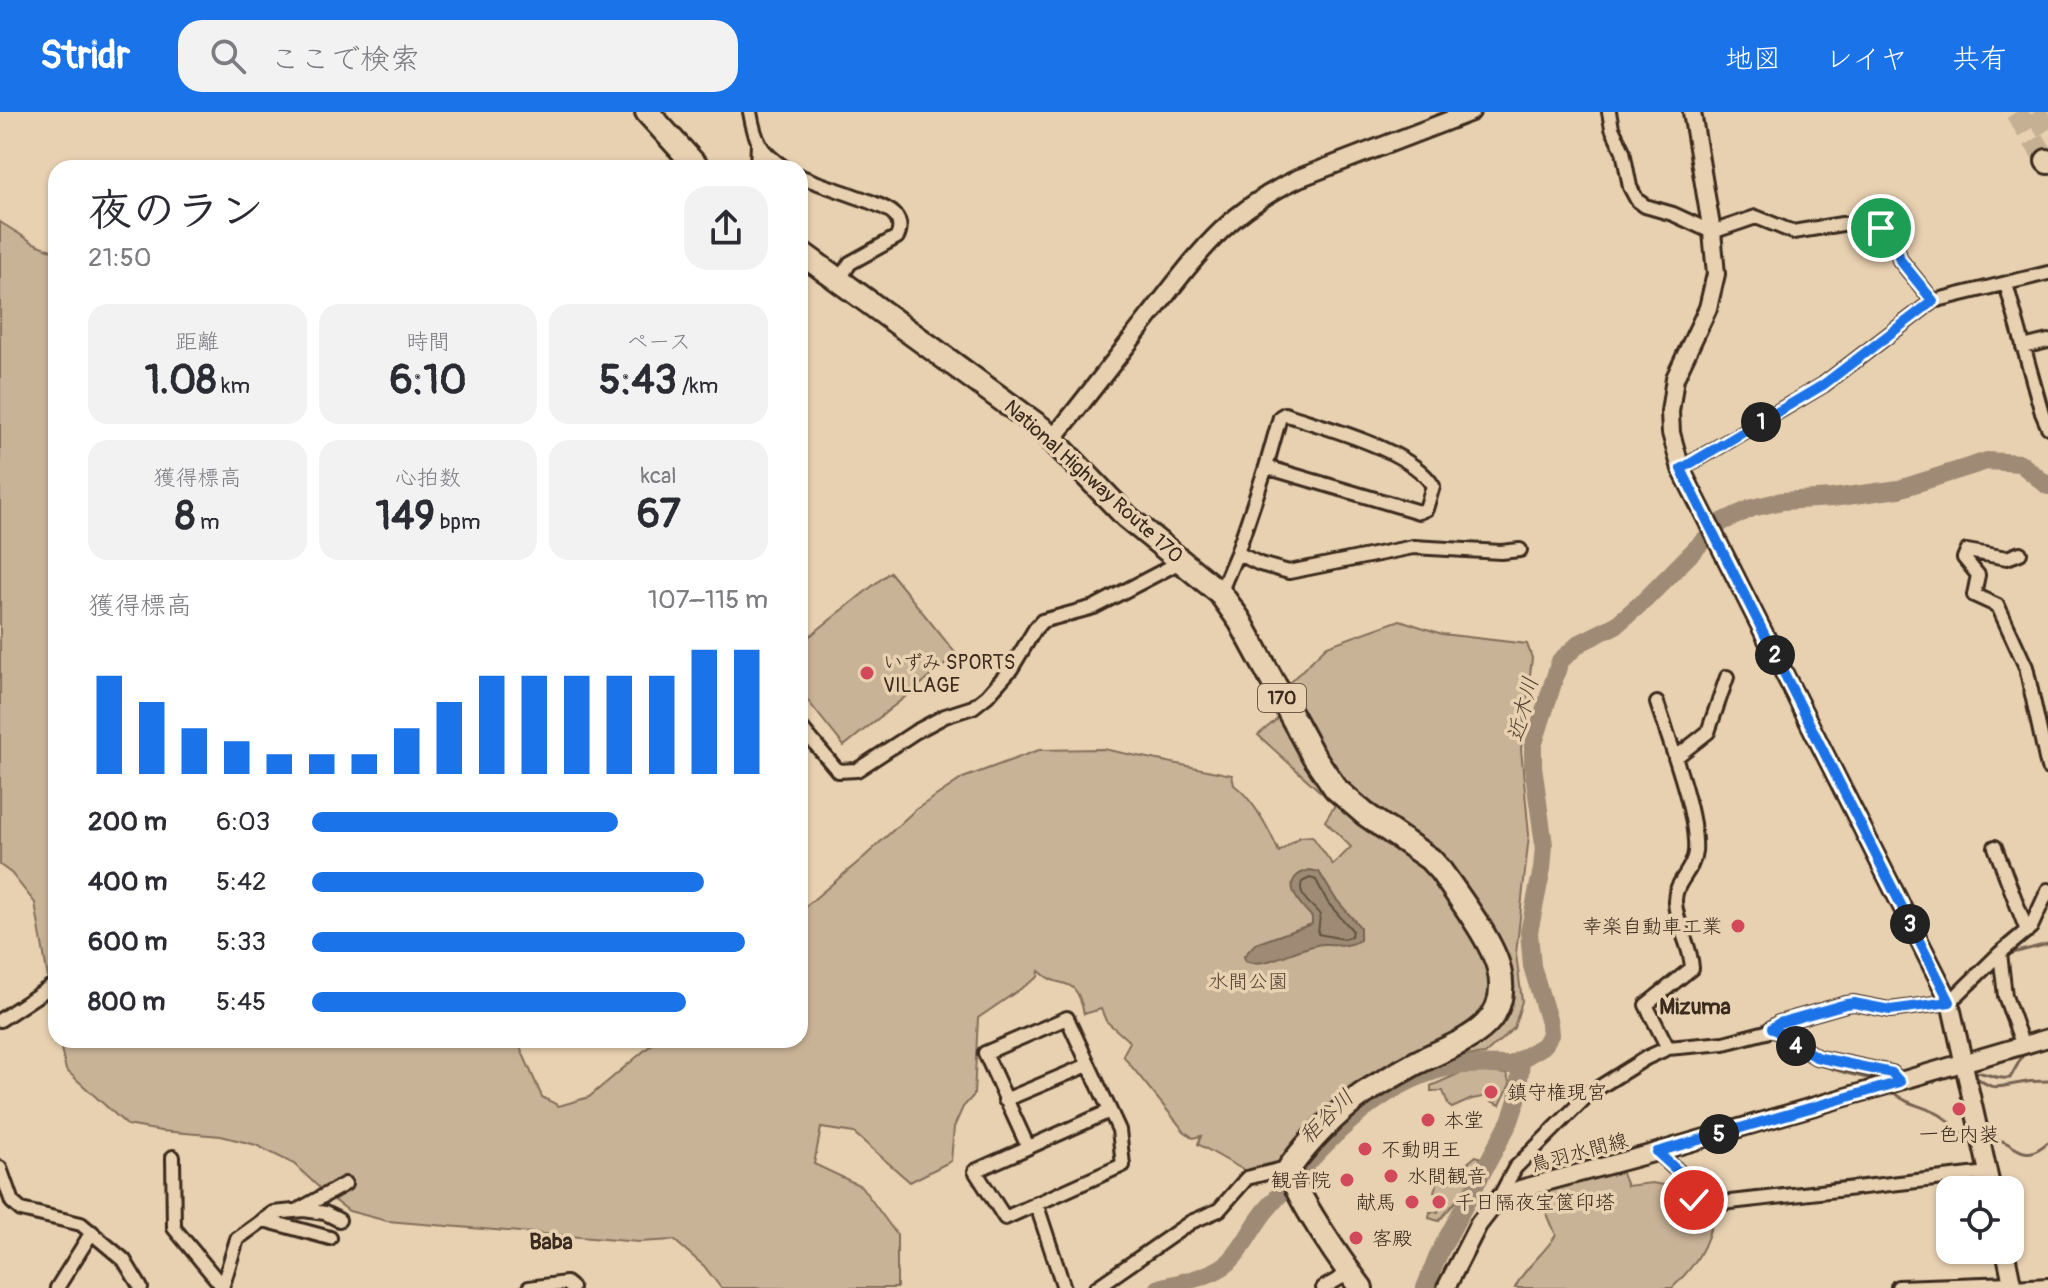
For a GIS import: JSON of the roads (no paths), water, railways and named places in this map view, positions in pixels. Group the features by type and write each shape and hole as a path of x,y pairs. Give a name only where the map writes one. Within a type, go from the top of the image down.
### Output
{"highway":[{"path":"647,112 691,160"},
{"name":"National Highway Route 170","path":"808,258 1014,407 1053,439 1127,517 1220,593 1240,621 1327,776 1347,800 1430,859 1499,964 1499,1006 1485,1025 1474,1035 1400,1072 1359,1097 1316,1137 1289,1170"},
{"path":"1289,1170 1300,1194 1355,1280"}],"street":[{"path":"750,112 758,143 757,160"},
{"path":"1053,439 1203,247 1238,214 1299,178 1471,112"},
{"path":"1609,112 1612,128 1623,151 1630,187 1637,200 1645,206 1712,232 1756,217 1793,232 1842,224 1864,223 1881,228 1894,238 1900,260 1933,301"},
{"path":"1692,112 1715,256 1714,289 1675,378 1671,397 1671,433 1681,469 1950,1002 1989,1176"},
{"path":"758,143 771,160"},
{"path":"808,179 888,209 899,223 897,237 850,263 839,280"},
{"path":"1681,469 1823,385 1933,301 2048,273"},
{"path":"2006,284 2048,427"},
{"path":"2023,347 2048,341"},
{"path":"1220,593 1237,553 1280,417 1285,414 1370,444 1414,466 1427,476 1433,486 1426,509 1419,512 1266,467"},
{"path":"1237,553 1260,564 1289,572 1413,547 1501,552 1520,550"},
{"path":"2020,553 2007,558 1967,551 1964,558 1978,575 1974,595 1998,606 2026,667 2048,768"},
{"path":"808,735 838,771 857,770 915,732 945,716 973,707 987,696 1011,669 1042,621 1094,607 1182,561"},
{"path":"1675,758 1708,732 1727,677"},
{"path":"1657,703 1693,828 1695,853 1691,868 1675,892 1675,905 1692,968 1646,1005 1668,1048"},
{"path":"1995,847 2027,931"},
{"path":"1446,1288 1464,1248 1499,1198 1515,1168 1590,1093 1668,1048 1724,1043 1846,1004 1890,1010 1950,1002 2027,931 2048,890"},
{"path":"2000,953 2005,996 2023,1046"},
{"path":"0,1020 48,988"},
{"path":"1028,1147 985,1053 1067,1018 1119,1130 1123,1165 1005,1218 975,1171 1110,1111"},
{"path":"1772,1028 1816,1057 1892,1073 1900,1082"},
{"name":"鳥羽水間線","path":"1499,1198 1520,1189 2048,1038"},
{"path":"1005,1100 1088,1065"},
{"path":"1657,1152 1680,1173 1694,1200 1704,1205 1936,1186"},
{"path":"173,1157 174,1228 222,1287"},
{"path":"0,1168 12,1202 21,1210 81,1224 124,1260 141,1288"},
{"path":"1096,1288 1191,1222 1219,1210 1247,1178 1289,1170"},
{"path":"297,1210 345,1184"},
{"path":"1036,1203 1064,1288"},
{"path":"222,1287 237,1239 273,1213 297,1210 325,1213 339,1220"},
{"path":"264,1220 330,1238"},
{"path":"57,1288 92,1232"},
{"path":"2008,1264 2013,1286"},
{"path":"1323,1288 1355,1280"},
{"path":"529,1288 566,1283 572,1288"},
{"path":"1898,1287 2048,1285"}],"water":[{"path":"1310,870 1319,872 1335,898 1360,927 1360,940 1346,945 1315,945 1263,962 1245,961 1244,956 1255,944 1312,924 1312,917 1301,905 1292,885 1300,874"}],"waterway":[{"name":"近木川","path":"1159,1288 1204,1275 1228,1263 1263,1214 1327,1143 1348,1122 1396,1088 1422,1075 1450,1067 1511,1065 1543,1046 1550,1035 1549,1023 1532,966 1529,932 1544,845 1533,746 1560,661 1580,643 1616,625 1722,522 1752,508 1782,501 1899,489 1987,461 2020,463 2048,486"},
{"path":"2005,955 2048,944"},
{"path":"1771,1035 1822,1065 1880,1080"},
{"path":"1971,1072 2010,1078 2024,1053"},
{"name":"近木川","path":"1425,1288 1440,1251 1510,1121 1517,1100 1521,1061"},
{"path":"1973,1075 1997,1087 2048,1081"},
{"path":"1891,1090 1899,1097 1942,1116 1956,1131 1974,1137"},
{"path":"1519,1153 1537,1137"},
{"path":"1986,1138 1997,1139 2024,1152 2031,1152 2048,1142"},
{"path":"1480,1209 1484,1201"}],"tunnel":[{"path":"2016,112 2047,161"},
{"path":"2035,112 2048,132"}],"place":[{"name":"いずみ SPORTS VILLAGE","path":"867,673"},
{"name":"幸楽自動車工業","path":"1738,926"},
{"name":"鎮守権現宮","path":"1491,1092"},
{"name":"一色内装","path":"1959,1109"},
{"name":"本堂","path":"1428,1120"},
{"name":"不動明王","path":"1365,1149"},
{"name":"水間観音","path":"1391,1176"},
{"name":"観音院","path":"1347,1180"},
{"name":"献馬","path":"1412,1202"},
{"name":"千日隔夜宝篋印塔","path":"1439,1202"},
{"name":"客殿","path":"1356,1238"}],"district":[{"name":"Mizuma","path":"1695,1006"},
{"name":"Baba","path":"551,1241"}],"park label":[{"name":"水間公園","path":"1248,981"}],"water label":[{"name":"秬谷川","path":"1326,1116"}]}
